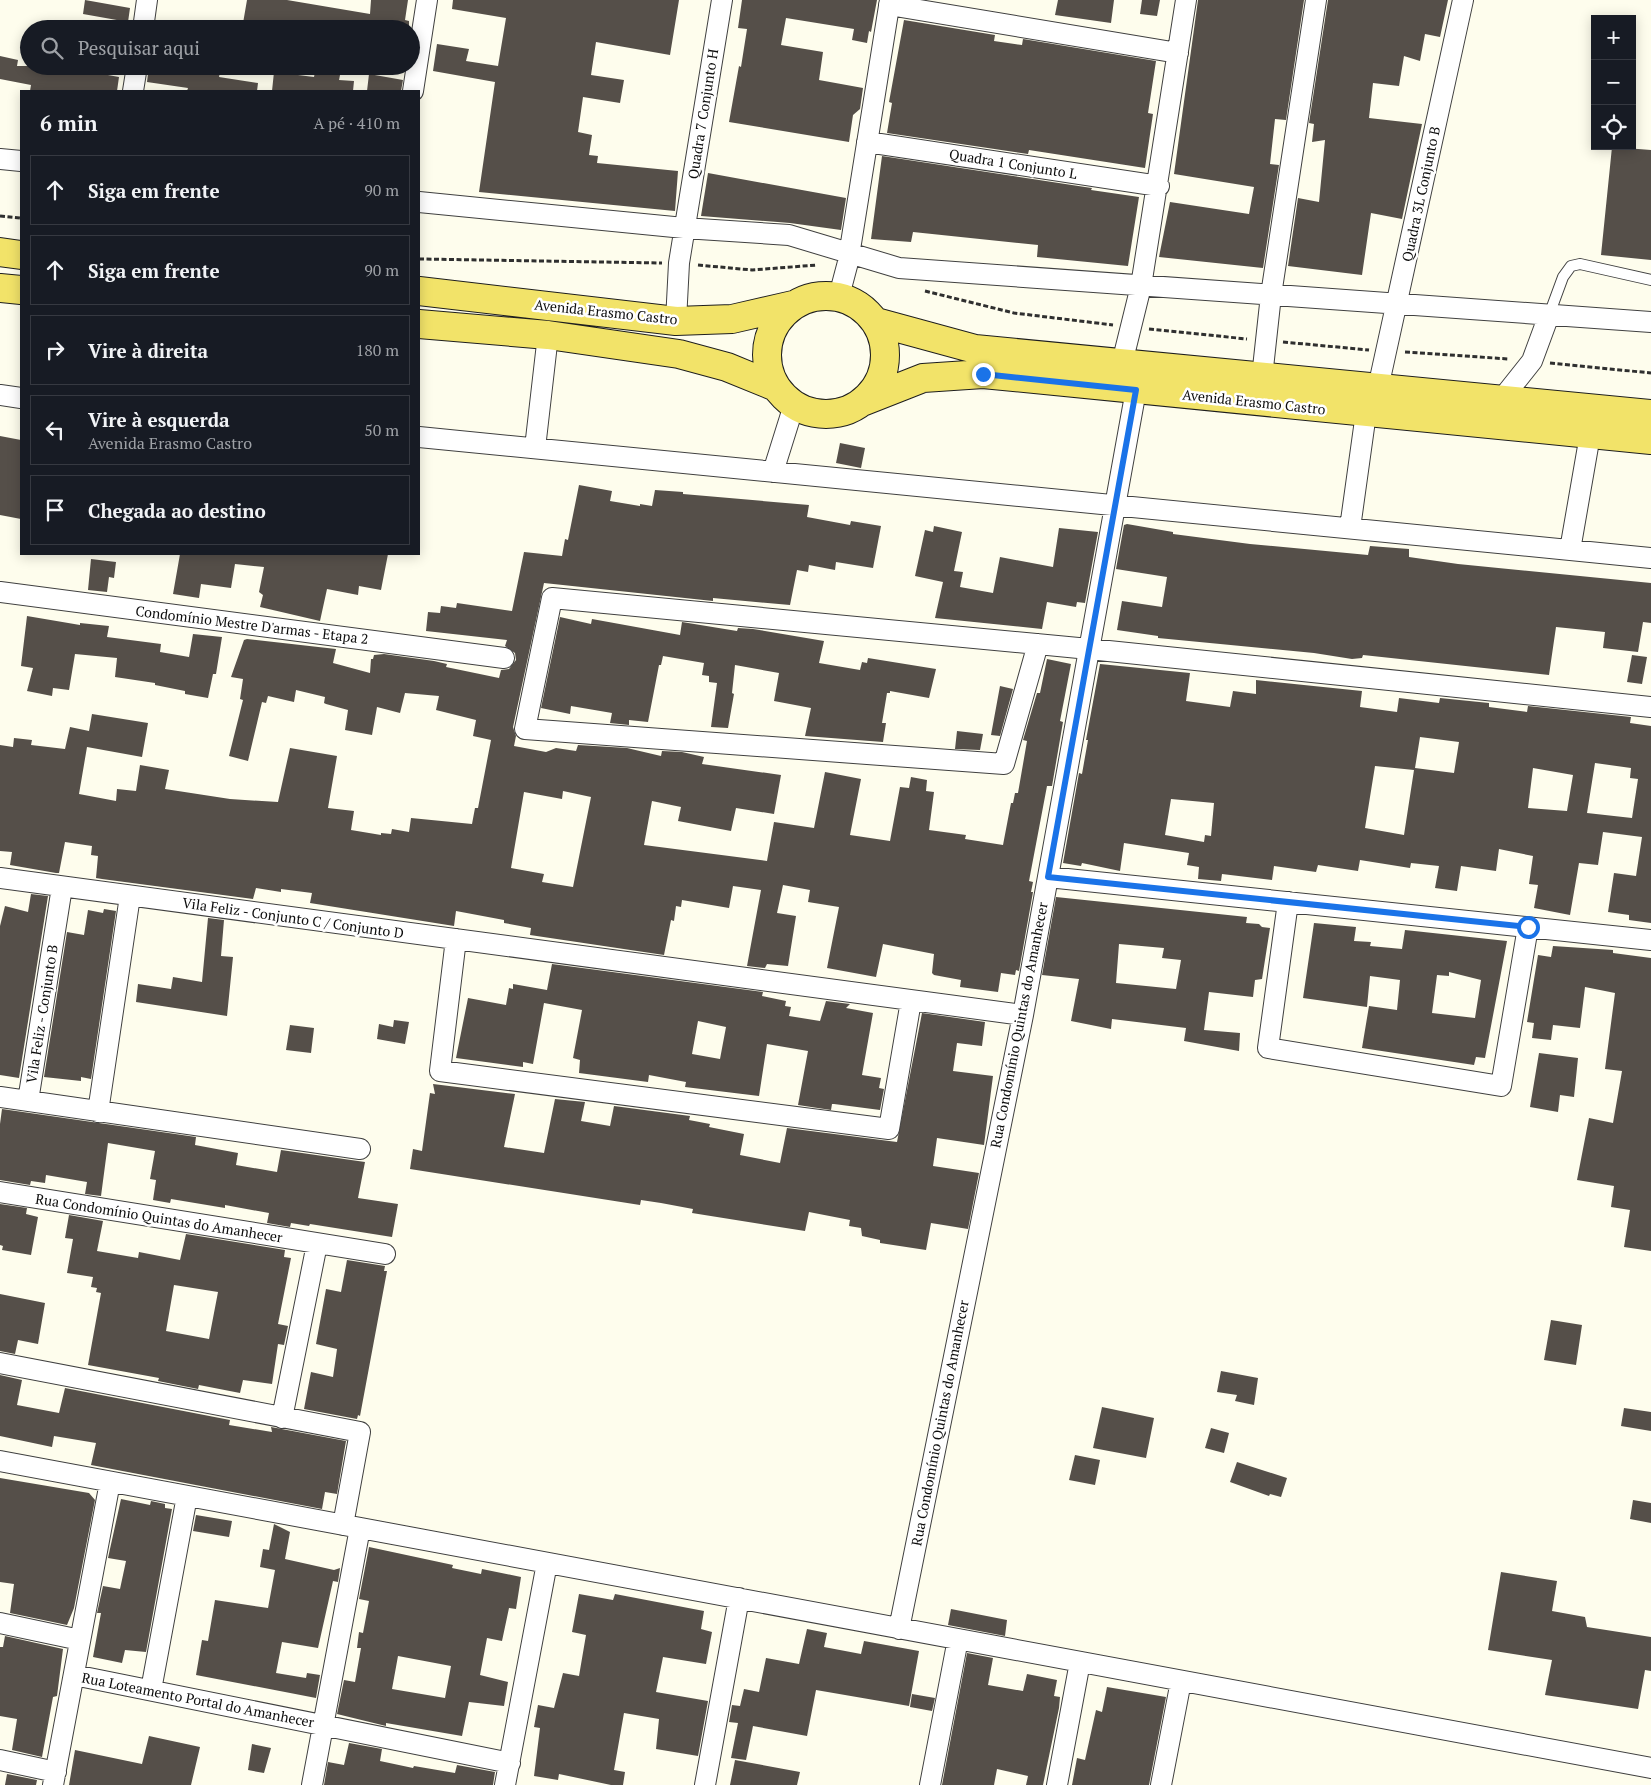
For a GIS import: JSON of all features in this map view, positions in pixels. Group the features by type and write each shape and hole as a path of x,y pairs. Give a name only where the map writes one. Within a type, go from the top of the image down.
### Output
{"main road":[{"path":"0,252 20,255"},
{"path":"0,288 20,290"},
{"name":"Avenida Erasmo Castro","path":"420,291 676,321 732,319 793,305"},
{"path":"420,324 548,335 678,354 727,367 785,396 810,412 828,414 846,411 862,402 876,386 884,365 884,343 876,322 866,310 839,296 815,296 793,305 777,321 768,342 767,365 785,396"},
{"name":"Avenida Erasmo Castro","path":"876,322 975,349 1651,414"},
{"name":"Avenida Erasmo Castro","path":"862,402 923,378 983,374 1651,440"}],"street":[{"path":"144,20 147,0"},
{"path":"420,49 428,0"},
{"name":"Quadra 7 Conjunto H","path":"676,321 679,263 684,228 722,0"},
{"path":"1122,364 1142,286 1159,186 1186,0"},
{"path":"1262,377 1272,295 1316,0"},
{"name":"Quadra 3L Conjunto B","path":"1378,388 1463,0"},
{"path":"839,296 849,258 889,2 1178,53"},
{"path":"133,90 136,75"},
{"path":"413,90 416,75"},
{"name":"Quadra 1 Conjunto L","path":"868,142 1159,186"},
{"path":"0,159 20,161"},
{"path":"420,202 684,228 789,235 849,258 899,268 1651,322"},
{"path":"1501,400 1532,361 1549,315"},
{"path":"535,448 548,335"},
{"name":"Rua Condomínio Quintas do Amanhecer","path":"899,1629 1023,1016 1136,390"},
{"path":"0,396 20,398"},
{"path":"773,472 785,396"},
{"path":"1350,528 1366,413"},
{"path":"1570,550 1590,435"},
{"path":"420,437 1651,558"},
{"name":"Condomínio Mestre D'armas - Etapa 2","path":"0,592 504,658"},
{"path":"1038,644 1004,764 525,729 552,598 1038,644 1089,649 1651,706"},
{"path":"1048,877 1651,940"},
{"name":"Vila Feliz - Conjunto C / Conjunto D","path":"0,878 1023,1016"},
{"name":"Vila Feliz - Conjunto B","path":"62,887 28,1101 98,1112"},
{"path":"130,896 98,1112 360,1148"},
{"path":"1288,902 1268,1048 1501,1086 1528,927"},
{"path":"456,940 440,1071 889,1129 911,1000"},
{"path":"0,1097 28,1101"},
{"name":"Rua Condomínio Quintas do Amanhecer","path":"0,1192 385,1254"},
{"path":"282,1418 317,1244"},
{"path":"0,1363 360,1432 352,1526 323,1725 312,1785"},
{"path":"0,1461 1651,1768"},
{"name":"Rua Loteamento Portal do Amanhecer","path":"54,1778 110,1482"},
{"path":"151,1690 187,1496"},
{"path":"505,1785 547,1563"},
{"path":"705,1785 739,1598"},
{"path":"0,1623 80,1640"},
{"path":"930,1785 958,1639"},
{"path":"1057,1785 1080,1662"},
{"name":"Rua Loteamento Portal do Amanhecer","path":"74,1675 510,1762"},
{"path":"1161,1785 1181,1680"},
{"path":"0,1760 54,1778"}],"lane":[{"path":"1549,315 1563,277 1571,266 1580,264 1651,280"}],"path":[{"path":"0,216 20,218"},
{"path":"420,259 679,263 752,270 849,258"},
{"path":"922,290 1014,313 1131,328 1387,351 1532,361 1651,373"}],"building":[{"path":"85,0 130,8 128,20 117,20 83,14"},
{"path":"247,0 287,0 370,14 371,0 408,0 405,20 244,20"},
{"path":"453,0 679,0 670,55 596,42 591,75 624,80 620,103 583,97 578,132 592,135 589,155 598,156 597,163 678,171 675,211 479,192 495,82 433,71 437,44 469,49 466,61 498,66 506,18 452,9"},
{"path":"742,0 877,0 867,43 852,40 854,29 786,18 781,45 823,52 819,80 863,88 860,109 853,115 849,142 729,122 747,29 738,28"},
{"path":"1058,0 1114,0 1111,23 1055,15"},
{"path":"1142,0 1160,0 1157,16 1140,14"},
{"path":"1198,0 1304,0 1286,120 1275,119 1270,164 1279,165 1263,268 1159,257 1170,202 1249,214 1254,187 1174,174"},
{"path":"1328,0 1448,0 1440,37 1425,34 1420,61 1404,56 1399,86 1373,83 1369,118 1422,124 1402,219 1371,213 1362,275 1288,266 1298,198 1319,202 1325,140 1312,142 1314,124 1309,123"},
{"path":"904,20 995,35 994,41 1022,45 1023,39 1156,61 1148,113 1153,114 1145,168 1029,150 1028,154 887,133 892,103 889,102"},
{"path":"0,56 18,60 17,66 20,66 20,75 108,75 119,77 117,90 30,90 31,85 0,79"},
{"path":"148,75 219,75 219,77 258,83 257,90 187,90 188,88 147,82"},
{"path":"274,75 314,77 314,75 340,75 339,80 354,81 353,90 272,90"},
{"path":"369,75 403,80 401,90 367,90"},
{"path":"1612,150 1651,150 1651,260 1601,255"},
{"path":"882,156 1139,197 1128,266 1037,257 1038,245 913,232 911,242 871,239"},
{"path":"708,173 846,198 841,230 790,223 701,216"},
{"path":"0,436 20,440 20,519 0,515"},
{"path":"840,443 865,448 861,468 836,463"},
{"path":"579,485 612,491 610,501 640,506 640,504 652,506 655,490 683,492 683,494 809,505 807,517 850,525 851,521 881,526 873,568 836,562 835,570 809,565 808,572 797,570 790,605 713,598 713,601 544,583 513,727 516,736 514,746 546,752 556,748 576,751 578,745 627,748 661,756 662,751 682,752 704,757 702,764 781,775 774,814 736,808 731,831 678,821 681,807 652,801 644,845 767,861 774,822 814,828 825,772 861,779 850,835 890,841 900,787 909,788 911,777 927,780 926,791 934,792 929,830 966,835 965,839 1003,845 1011,803 1013,803 1015,793 1018,793 1027,741 1023,740 1037,693 1040,693 1047,659 1071,664 1060,721 1063,722 1052,786 1047,786 1029,881 1033,882 1031,892 1033,892 1019,971 1016,970 1015,975 1001,973 998,992 960,987 961,980 934,975 932,973 934,954 883,944 876,977 827,968 839,907 808,902 810,890 783,885 777,913 796,916 788,966 767,964 765,968 747,966 761,890 733,886 729,908 682,900 681,907 676,906 674,921 671,920 664,955 530,935 531,928 504,923 504,920 456,911 454,926 310,903 312,893 281,889 281,892 256,888 253,899 96,878 98,856 91,855 92,846 65,842 59,873 10,865 12,852 0,851 0,745 13,747 14,738 32,740 31,745 65,749 70,727 89,731 92,714 148,723 142,757 87,747 79,794 116,801 117,789 136,791 140,765 169,770 165,789 230,799 278,802 290,748 337,756 328,808 354,811 351,830 381,835 381,833 391,834 392,829 409,832 411,818 472,824 475,808 478,808 491,740 473,736 476,720 436,710 439,696 405,693 400,713 377,707 372,735 345,730 348,710 324,703 325,697 296,690 294,702 268,696 266,703 262,702 248,761 229,756 243,700 240,699 243,679 231,677 244,640 247,639 336,649 333,663 370,673 371,659 373,659 374,655 384,654 434,661 447,664 446,667 499,678 501,670 509,669 516,660 515,653 505,646 507,640 426,631 428,612 440,613 441,606 456,608 457,603 512,611 524,552 562,556 565,539 568,540","holes":["563,791 591,797 573,887 542,882 544,874 511,868 524,792 562,799"]},
{"path":"1124,525 1173,532 1173,534 1250,544 1368,555 1370,546 1409,549 1409,557 1458,564 1651,583 1651,623 1643,622 1638,652 1603,648 1605,632 1556,627 1549,675 1363,655 1362,658 1352,659 1314,653 1158,638 1158,636 1117,630 1122,601 1162,607 1167,577 1116,569"},
{"path":"934,526 962,532 954,571 963,572 960,587 993,593 1000,557 1053,567 1059,528 1098,532 1085,603 1077,602 1076,607 1047,602 1042,629 935,618 943,582 915,576 925,530 933,532"},
{"path":"180,555 388,555 381,590 359,586 358,595 327,589 320,621 260,607 263,595 259,592 264,567 235,564 231,588 201,584 199,598 173,594"},
{"path":"91,559 116,562 114,578 109,577 107,592 88,590"},
{"path":"27,616 80,625 80,623 109,626 107,637 161,644 160,652 189,657 193,634 222,637 216,674 213,674 208,698 185,694 185,691 155,685 155,683 115,677 117,658 75,654 69,690 53,688 52,696 27,691 33,668 21,666"},
{"path":"560,617 591,624 592,619 680,635 682,622 737,631 738,628 753,629 824,641 819,663 860,670 862,662 867,663 868,658 936,669 929,698 890,691 890,693 887,693 882,723 886,723 883,742 805,736 811,708 774,701 779,673 735,665 732,693 734,694 728,728 711,727 717,683 709,682 709,676 702,675 704,663 663,656 661,665 659,665 648,722 629,720 629,725 610,723 612,713 571,706 570,714 541,708"},
{"path":"1632,655 1647,657 1642,684 1627,682"},
{"path":"1100,664 1190,673 1186,701 1230,707 1233,691 1256,694 1256,680 1362,691 1360,707 1397,712 1399,698 1439,703 1440,698 1489,703 1489,707 1527,712 1528,706 1631,717 1630,723 1651,726 1651,923 1629,920 1629,915 1608,912 1614,873 1636,876 1642,837 1603,832 1598,865 1579,863 1570,915 1534,908 1538,885 1529,884 1533,856 1499,849 1496,871 1461,866 1457,891 1435,888 1439,866 1411,863 1410,868 1360,860 1358,871 1318,865 1316,872 1274,866 1272,880 1222,874 1221,881 1198,879 1199,867 1187,865 1189,853 1124,843 1120,871 1082,863 1081,866 1063,863 1079,773 1082,774 1088,740 1086,740","holes":["1420,737 1459,742 1454,773 1415,768","1595,763 1631,768 1630,778 1638,779 1632,818 1587,813","1375,766 1414,770 1404,835 1365,828","1533,768 1573,775 1567,811 1528,808","1171,799 1214,803 1211,836 1205,835 1204,842 1165,835"]},
{"path":"1000,686 1013,689 1000,736 991,735"},
{"path":"957,731 983,734 980,750 955,749"},
{"path":"31,894 48,896 19,1078 0,1075 0,926 5,906 28,912"},
{"path":"1056,897 1247,917 1246,923 1259,924 1262,927 1270,928 1262,979 1255,980 1253,997 1209,992 1204,1030 1240,1033 1239,1051 1184,1041 1186,1028 1112,1019 1111,1029 1071,1021 1079,979 1042,975","holes":["1119,944 1164,948 1162,958 1181,960 1176,989 1116,983"]},
{"path":"104,909 116,911 91,1079 81,1077 81,1081 44,1077 67,932 84,935 88,910 103,913"},
{"path":"208,918 224,920 221,956 233,957 227,1016 136,1002 138,984 171,989 173,977 202,982"},
{"path":"1314,923 1356,927 1354,941 1371,942 1370,946 1402,949 1405,930 1507,941 1485,1058 1476,1057 1474,1065 1362,1048 1369,1006 1397,1010 1400,980 1370,976 1367,1007 1303,998","holes":["1449,972 1481,980 1475,1018 1432,1013 1437,975 1449,976"]},
{"path":"1553,946 1613,950 1613,953 1651,958 1651,1251 1624,1247 1630,1210 1611,1207 1614,1186 1577,1180 1589,1118 1613,1123 1622,1071 1605,1069 1615,993 1585,987 1580,1028 1553,1025 1551,1040 1532,1038 1534,1023 1527,1022 1538,955 1551,957"},
{"path":"552,964 763,992 762,996 786,1001 785,1006 791,1007 789,1016 820,1021 826,1001 850,1004 846,1008 873,1013 862,1075 881,1078 879,1088 884,1089 880,1110 834,1104 832,1104 831,1110 798,1105 808,1051 767,1044 759,1096 685,1087 686,1082 649,1075 648,1082 579,1073 580,1060 573,1058 582,1010 544,1003 533,1064 523,1062 523,1067 456,1058 468,998 506,1005 509,988 513,989 513,984 547,990","holes":["698,1021 726,1027 720,1059 692,1054"]},
{"path":"922,1013 985,1022 982,1046 957,1043 953,1071 993,1076 984,1145 937,1138 933,1166 979,1173 968,1229 931,1223 926,1250 880,1243 880,1240 862,1236 861,1228 849,1226 850,1220 809,1212 805,1231 692,1213 693,1209 661,1203 641,1200 640,1205 410,1169 413,1149 422,1151 430,1093 435,1094 433,1084 515,1094 504,1147 544,1153 555,1099 585,1102 581,1121 610,1126 614,1106 690,1116 689,1120 710,1124 709,1127 744,1134 740,1155 780,1163 787,1128 897,1142"},
{"path":"394,1020 409,1022 405,1044 377,1039 379,1024 393,1027"},
{"path":"290,1025 314,1028 311,1053 286,1050"},
{"path":"1539,1053 1578,1058 1574,1097 1560,1095 1558,1112 1530,1107"},
{"path":"2,1109 196,1137 195,1145 238,1153 236,1165 277,1172 281,1150 365,1162 358,1198 398,1204 392,1237 310,1224 309,1226 291,1223 290,1227 267,1223 269,1213 225,1205 225,1208 171,1199 170,1203 153,1200 156,1180 150,1179 155,1151 108,1143 101,1196 85,1194 87,1182 46,1175 45,1183 31,1181 30,1185 0,1180 0,1124"},
{"path":"0,1204 27,1208 26,1214 38,1217 31,1255 2,1250 3,1246 0,1245"},
{"path":"69,1215 103,1221 97,1251 138,1258 139,1252 180,1260 186,1234 285,1250 284,1257 291,1258 278,1324 288,1326 284,1345 278,1344 272,1384 243,1380 240,1393 199,1385 198,1389 158,1381 159,1378 88,1365 101,1293 96,1292 97,1288 91,1287 93,1277 67,1273 73,1239 65,1238","holes":["174,1285 218,1292 209,1339 166,1331"]},
{"path":"347,1260 385,1266 384,1271 387,1271 360,1416 358,1415 357,1419 304,1409 311,1372 333,1377 337,1349 316,1344 326,1289 341,1292"},
{"path":"0,1294 45,1303 38,1344 18,1340 15,1354 0,1351"},
{"path":"1551,1320 1582,1325 1576,1365 1544,1360"},
{"path":"1221,1371 1258,1378 1254,1405 1235,1401 1237,1395 1217,1392"},
{"path":"0,1375 22,1380 17,1405 59,1413 65,1388 230,1420 229,1425 272,1432 271,1427 346,1441 337,1494 325,1492 322,1509 91,1465 96,1443 54,1436 52,1447 0,1436"},
{"path":"1102,1407 1154,1418 1146,1458 1093,1448"},
{"path":"1624,1408 1651,1412 1651,1431 1621,1426"},
{"path":"1211,1428 1229,1433 1224,1453 1205,1448"},
{"path":"1075,1455 1100,1460 1095,1485 1069,1480"},
{"path":"1237,1462 1287,1478 1281,1497 1270,1494 1269,1496 1230,1482"},
{"path":"0,1478 89,1493 95,1500 74,1608 67,1625 10,1613 14,1584 0,1582"},
{"path":"121,1499 150,1505 151,1501 165,1504 165,1508 172,1509 146,1652 125,1650 122,1663 93,1657 101,1613 97,1613 103,1586 120,1589 126,1561 108,1558"},
{"path":"1633,1500 1651,1503 1651,1523 1630,1519"},
{"path":"196,1515 232,1521 229,1537 193,1531"},
{"path":"274,1524 290,1532 285,1559 334,1570 340,1568 338,1582 333,1581 318,1648 282,1642 276,1673 306,1678 307,1673 320,1675 316,1698 196,1675 202,1640 208,1641 215,1600 268,1608 275,1570 260,1567 263,1549 269,1550"},
{"path":"369,1547 453,1565 452,1568 481,1574 482,1569 521,1577 516,1609 509,1608 502,1641 487,1638 480,1675 508,1682 504,1706 469,1702 462,1736 386,1723 386,1726 337,1714 344,1680 355,1682 361,1648 357,1648 359,1632 363,1633 369,1601 359,1599","holes":["398,1656 451,1666 445,1698 392,1689"]},
{"path":"1501,1572 1557,1581 1552,1611 1585,1617 1587,1627 1651,1637 1651,1671 1645,1670 1638,1709 1545,1695 1552,1660 1488,1650"},
{"path":"579,1594 613,1600 615,1594 704,1611 701,1629 712,1632 706,1664 663,1657 656,1692 708,1701 698,1756 656,1749 659,1719 624,1713 614,1770 625,1772 623,1785 611,1785 559,1774 558,1780 534,1776 540,1728 534,1727 538,1705 554,1708 563,1673 579,1676 586,1635 572,1632"},
{"path":"951,1609 1007,1620 1005,1636 948,1625"},
{"path":"807,1629 827,1633 824,1647 861,1654 864,1641 919,1651 909,1706 816,1690 807,1736 753,1726 746,1760 731,1758 738,1723 729,1722 732,1705 740,1706 744,1689 759,1692 766,1658 799,1664"},
{"path":"5,1636 63,1649 57,1696 53,1697 42,1757 12,1750 17,1719 0,1716 0,1647 3,1647"},
{"path":"967,1653 993,1658 988,1685 1023,1691 1027,1674 1057,1680 1054,1696 1060,1697 1059,1708 1043,1785 1026,1785 1028,1776 997,1769 994,1785 942,1785"},
{"path":"1107,1687 1166,1697 1149,1785 1072,1785 1077,1758 1085,1760 1096,1710 1102,1712"},
{"path":"912,1694 935,1698 932,1711 910,1707"},
{"path":"149,1736 200,1747 191,1785 69,1785 75,1750 142,1764"},
{"path":"349,1743 382,1749 380,1761 413,1768 414,1766 455,1773 457,1765 495,1772 493,1785 324,1785 328,1762 344,1765"},
{"path":"252,1744 271,1748 264,1773 248,1770"},
{"path":"735,1760 800,1772 797,1785 730,1785"},
{"path":"7,1774 37,1780 36,1785 5,1785"}],"route":[{"path":"983,374 1136,390 1048,877 1528,927"}]}
